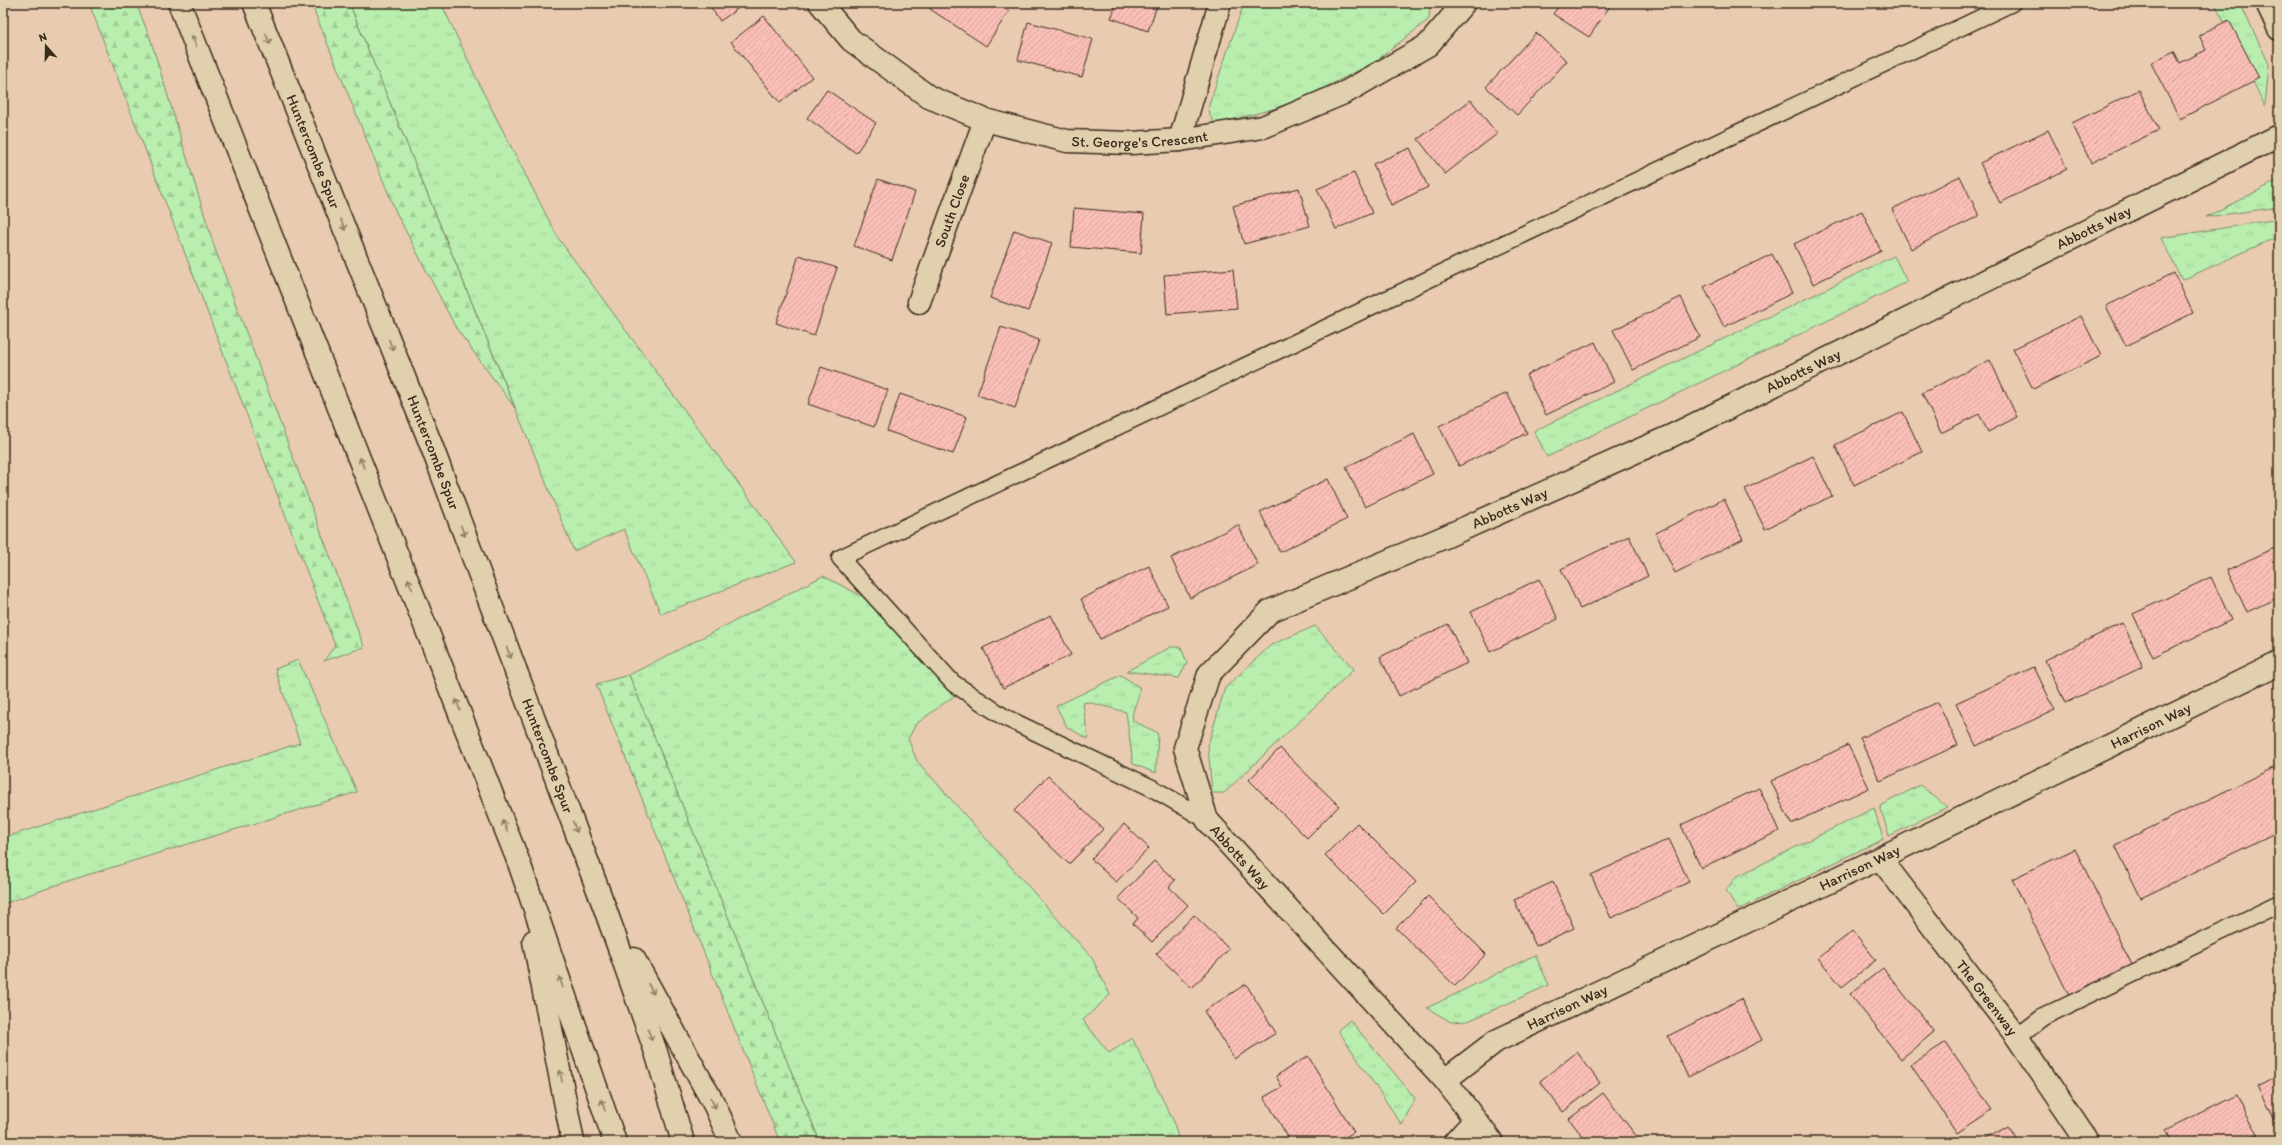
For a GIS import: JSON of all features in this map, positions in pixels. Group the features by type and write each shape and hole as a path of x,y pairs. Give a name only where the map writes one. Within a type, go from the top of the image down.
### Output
{"main road":[{"path":"179,3 519,862 615,1142"},
{"name":"Huntercombe Spur","path":"254,3 430,442 604,906"},
{"name":"St. George's Crescent","path":"820,3 851,40 929,98 985,120 1067,141 1131,142 1180,140 1263,127 1346,92 1428,45 1461,4"},
{"path":"1180,140 1220,3"},
{"path":"2267,3 2279,29"},
{"name":"South Close","path":"919,302 985,120"},
{"name":"Abbotts Way","path":"1492,1142 1445,1080 1207,820 1185,748 1209,674 1270,611 1447,536 1671,436 2279,136"},
{"name":"Harrison Way","path":"1445,1080 1496,1041 1880,858 2279,663"},
{"name":"The Greenway","path":"1880,858 2017,1037 2088,1142"},
{"path":"519,862 573,1142"},
{"path":"604,906 656,1052 683,1142"},
{"path":"604,906 716,1106 731,1142"},
{"path":"1455,1142 1475,1120"}],"lane":[{"path":"1207,820 1152,788 1004,717 953,683 840,558 2012,3"},
{"path":"2017,1037 2043,1017 2279,904"}],"green space":[{"path":"89,3 136,3 150,38 215,249 364,647 324,661 335,645"},
{"path":"311,3 349,3 515,408 456,328 396,212"},
{"path":"349,3 441,3 485,96 558,238 796,562 661,614 624,529 574,551"},
{"path":"1244,3 1427,3 1430,5 1429,19 1375,62 1292,104 1216,124 1210,116 1209,105"},
{"path":"2215,3 2240,3 2269,64 2265,106"},
{"path":"2279,180 2279,207 2206,217"},
{"path":"2279,219 2279,236 2182,280 2161,238"},
{"path":"1894,256 1907,282 1547,457 1534,431"},
{"path":"823,576 885,608 958,693 916,724 908,739 917,761 1092,958 1110,995 1083,1020 1109,1053 1132,1038 1174,1122 1179,1142 820,1142 629,675"},
{"path":"1315,626 1354,669 1224,793 1212,793 1208,745 1225,688 1271,645"},
{"path":"1171,647 1181,647 1187,663 1179,678 1127,671"},
{"path":"298,660 357,792 71,880 3,904 3,838 300,743 275,669"},
{"path":"629,675 820,1142 780,1142 596,684"},
{"path":"1121,675 1139,687 1132,716 1133,721 1156,732 1158,736 1156,773 1133,764 1126,712 1088,702 1083,703 1088,739 1067,727 1056,706"},
{"path":"1920,785 1947,807 1889,836 1880,806"},
{"path":"1874,808 1883,839 1738,910 1726,890 1736,877"},
{"path":"1535,955 1549,985 1468,1021 1451,1022 1427,1008"},
{"path":"1350,1020 1415,1098 1402,1125 1338,1030"}],"building":[{"path":"708,3 746,3 720,21"},
{"path":"934,3 997,3 1009,11 986,46 930,9"},
{"path":"1117,3 1158,3 1148,31 1111,18"},
{"path":"1561,3 1612,3 1589,37 1553,14"},
{"path":"764,16 812,77 780,103 731,42"},
{"path":"2229,20 2259,78 2180,119 2151,63 2174,51 2180,63 2206,50 2199,35"},
{"path":"1028,22 1093,39 1082,77 1018,60"},
{"path":"1536,33 1567,61 1517,115 1486,87"},
{"path":"827,90 876,123 856,153 807,118"},
{"path":"2139,90 2159,130 2091,163 2072,123"},
{"path":"1471,100 1497,134 1445,174 1418,139"},
{"path":"2048,130 2067,169 2000,203 1980,163"},
{"path":"1410,148 1428,187 1391,205 1373,164"},
{"path":"1354,173 1372,213 1336,229 1317,189"},
{"path":"1960,176 1979,216 1911,249 1892,209"},
{"path":"878,179 915,192 892,260 854,246"},
{"path":"1299,188 1310,226 1244,244 1233,206"},
{"path":"1074,208 1144,214 1141,253 1071,247"},
{"path":"1862,211 1881,251 1813,284 1794,244"},
{"path":"1014,230 1052,243 1028,311 990,298"},
{"path":"1772,254 1792,293 1724,327 1704,287"},
{"path":"799,255 837,268 814,336 776,323"},
{"path":"1233,269 1237,308 1167,314 1164,275"},
{"path":"2174,273 2193,313 2126,346 2106,306"},
{"path":"1681,297 1700,337 1633,370 1613,330"},
{"path":"2081,316 2101,356 2033,389 2013,349"},
{"path":"1001,327 1039,340 1015,408 977,395"},
{"path":"1595,342 1614,382 1546,415 1526,375"},
{"path":"1990,360 2017,417 1988,432 1979,414 1941,433 1922,393"},
{"path":"821,367 888,390 874,427 808,404"},
{"path":"1507,393 1527,433 1459,466 1439,426"},
{"path":"900,394 967,417 953,454 887,431"},
{"path":"1903,412 1922,452 1854,485 1835,445"},
{"path":"1414,434 1433,474 1365,507 1346,467"},
{"path":"1813,456 1832,496 1765,529 1745,489"},
{"path":"1328,479 1347,519 1280,552 1260,512"},
{"path":"1724,499 1743,539 1675,573 1656,533"},
{"path":"1238,525 1258,565 1190,598 1171,558"},
{"path":"1629,536 1648,576 1580,609 1561,569"},
{"path":"2279,546 2279,597 2247,612 2227,570"},
{"path":"1149,566 1168,606 1100,639 1081,599"},
{"path":"2211,577 2231,620 2153,657 2133,614"},
{"path":"1539,579 1558,619 1490,652 1471,612"},
{"path":"1051,615 1071,655 1003,688 983,648"},
{"path":"2123,623 2143,667 2065,703 2045,660"},
{"path":"1448,624 1467,663 1399,696 1380,657"},
{"path":"2034,667 2055,710 1976,746 1956,703"},
{"path":"1938,702 1958,745 1880,781 1860,738"},
{"path":"1848,745 1869,788 1791,824 1771,781"},
{"path":"1280,748 1339,806 1307,838 1249,780"},
{"path":"2279,765 2279,831 2141,898 2115,845"},
{"path":"1048,776 1103,829 1069,864 1014,811"},
{"path":"1759,788 1779,831 1701,868 1681,825"},
{"path":"1357,823 1416,882 1384,914 1325,855"},
{"path":"1124,824 1149,848 1116,882 1091,859"},
{"path":"1669,839 1689,882 1611,918 1591,875"},
{"path":"2075,849 2135,971 2072,1002 2012,879"},
{"path":"1154,861 1175,880 1169,887 1188,905 1152,942 1133,924 1138,918 1118,898"},
{"path":"1553,882 1574,928 1536,946 1514,900"},
{"path":"1428,896 1486,954 1455,986 1396,928"},
{"path":"1194,915 1229,949 1192,988 1156,954"},
{"path":"1853,931 1876,960 1842,987 1818,958"},
{"path":"1883,968 1934,1032 1901,1059 1850,994"},
{"path":"1246,984 1276,1033 1234,1059 1204,1011"},
{"path":"1741,999 1762,1040 1688,1077 1668,1036"},
{"path":"1946,1042 1992,1110 1957,1133 1911,1065"},
{"path":"1577,1052 1600,1083 1563,1112 1540,1081"},
{"path":"1308,1056 1354,1132 1336,1142 1291,1142 1264,1097 1282,1087 1276,1076"},
{"path":"2279,1075 2279,1128 2278,1128 2258,1086"},
{"path":"1603,1093 1641,1142 1587,1142 1569,1119"},
{"path":"2236,1094 2257,1137 2246,1142 2170,1142 2164,1130"},
{"path":"2008,1126 2018,1142 1981,1142"}]}
